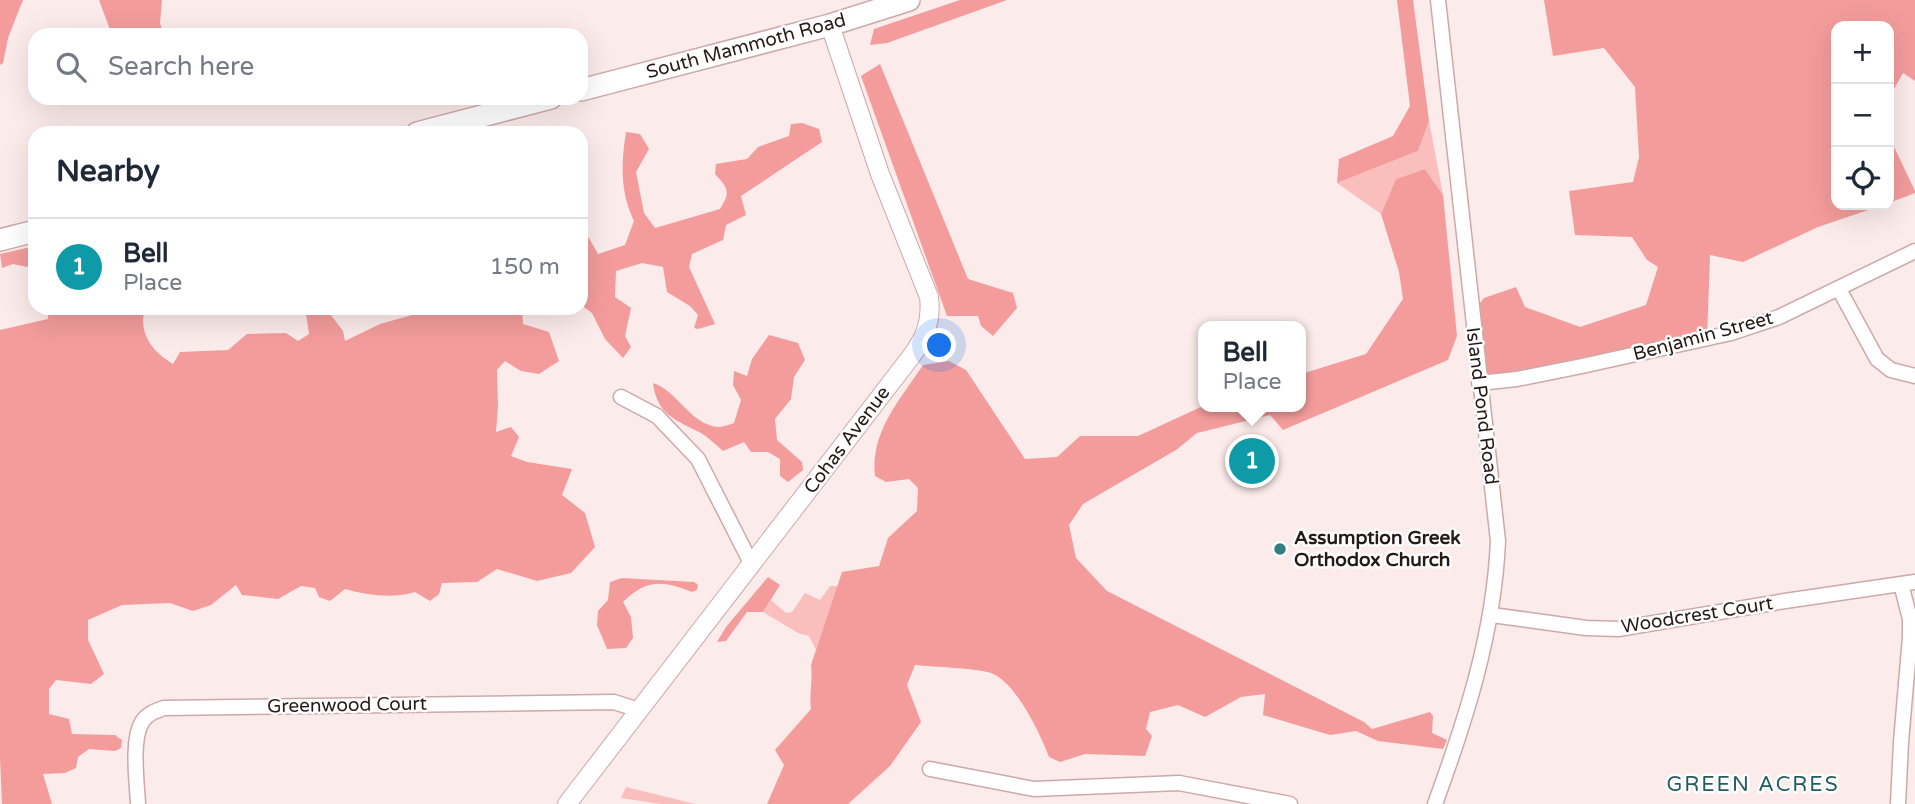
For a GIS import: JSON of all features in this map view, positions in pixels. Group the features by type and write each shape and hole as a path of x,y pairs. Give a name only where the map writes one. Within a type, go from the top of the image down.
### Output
{"main road":[{"name":"South Mammoth Road","path":"588,88 830,25 909,0"},
{"path":"444,126 524,105"},
{"path":"0,240 28,233"}],"street":[{"name":"Island Pond Road","path":"1434,804 1464,720 1492,615 1498,541 1438,0"},
{"name":"Cohas Avenue","path":"567,804 752,565 928,330 931,314 929,297 880,174 830,25"},
{"name":"Benjamin Street","path":"1479,383 1517,379 1731,333 1779,317 1915,251"},
{"path":"1839,289 1877,359 1891,370 1915,376"},
{"path":"621,397 657,416 698,459 752,565"},
{"name":"Woodcrest Court","path":"1492,615 1586,628 1619,629 1908,583 1910,638 1901,742 1899,804"},
{"name":"Greenwood Court","path":"138,804 137,734 142,722 152,712 164,708 614,702 639,710"},
{"path":"930,769 1034,789 1179,783 1290,804"}],"shaded area":[{"path":"0,0 23,0 8,38 3,63 0,65"},
{"path":"99,0 162,0 162,28 109,28"},
{"path":"960,0 1007,0 887,43 870,45 874,29"},
{"path":"1397,0 1413,0 1429,121 1418,151 1337,183 1339,159 1393,136 1410,106"},
{"path":"1544,0 1915,0 1915,81 1903,73 1894,89 1894,21 1831,21 1831,210 1868,210 1818,227 1743,262 1710,255 1707,339 1479,383 1471,314 1484,298 1516,287 1525,307 1580,327 1646,305 1658,267 1647,260 1632,237 1575,235 1569,191 1633,182 1639,157 1635,87 1604,48 1553,56"},
{"path":"880,64 968,279 1013,293 1017,308 993,336 981,326 978,316 947,316 861,76"},
{"path":"1429,121 1443,195 1425,169 1396,179 1381,214 1337,183 1418,151"},
{"path":"802,123 819,129 822,142 741,196 746,215 726,225 723,240 692,254 689,267 715,324 694,328 698,315 690,306 667,292 663,267 642,263 616,271 615,297 631,308 625,336 631,347 623,358 605,339 588,310 588,238 598,254 625,245 634,221 626,199 623,178 626,132 640,134 649,149 636,172 644,213 655,228 720,209 727,194 723,183 715,174 716,164 747,159 758,147 789,136 791,124"},
{"path":"1894,147 1915,191 1894,201"},
{"path":"1425,169 1443,195 1457,336 1448,360 1283,430 1270,415 1197,433 1176,450 1083,504 1069,525 1076,558 1107,591 1364,722 1372,729 1430,712 1433,716 1432,733 1447,740 1443,749 1378,741 1356,731 1330,735 1263,715 1265,694 1241,697 1205,717 1178,705 1150,712 1146,729 1152,736 1145,756 1085,754 1060,762 1049,757 1018,697 1000,678 975,670 915,665 907,685 921,722 890,766 848,804 767,804 784,765 775,750 811,709 811,665 842,572 879,566 888,538 917,511 918,488 909,479 886,482 875,476 875,460 877,445 889,417 923,365 949,361 966,370 1025,459 1057,457 1080,436 1138,436 1198,408 1198,412 1306,412 1306,372 1366,354 1403,299 1399,272 1381,214 1396,179"},
{"path":"28,248 28,266 13,264 2,268 0,254"},
{"path":"48,315 143,315 143,326 148,341 173,364 180,352 228,350 247,334 286,333 298,341 309,334 306,315 331,315 343,331 345,341 380,324 412,315 522,315 523,324 549,332 559,361 539,374 521,371 505,361 497,370 496,432 511,427 519,437 511,456 527,462 572,469 562,495 585,513 595,547 571,573 537,581 497,569 477,582 442,583 439,594 430,601 415,592 380,595 345,589 330,601 319,597 315,588 301,586 278,599 242,595 236,585 211,605 193,611 170,603 122,605 88,620 88,640 104,674 91,684 56,680 49,689 49,714 69,719 72,734 115,735 122,740 121,748 115,751 89,749 78,757 76,768 65,773 43,774 52,804 2,804 0,330 48,319"},
{"path":"769,335 798,343 805,360 794,377 791,399 775,419 777,440 802,462 803,470 788,482 780,476 780,459 768,452 751,452 744,442 723,451 704,435 669,415 655,394 653,383 670,393 707,424 719,427 734,423 741,400 733,385 734,371 747,376 752,359"},
{"path":"768,577 780,585 763,612 747,612 726,641 717,642 726,627"},
{"path":"622,578 694,582 698,585 697,590 692,592 672,585 655,584 631,594 623,602 631,617 633,638 626,648 607,649 597,625 598,611 608,600 610,582"},
{"path":"830,586 838,586 816,650 809,636 798,633 763,612 771,600 786,613 792,612 805,593 820,600"},
{"path":"626,787 695,804 661,804 621,798"}],"place":[{"name":"Bell","path":"1252,461"},
{"name":"Assumption Greek Orthodox Church","path":"1280,549"}],"district":[{"name":"GREEN ACRES","path":"1753,784"}]}
